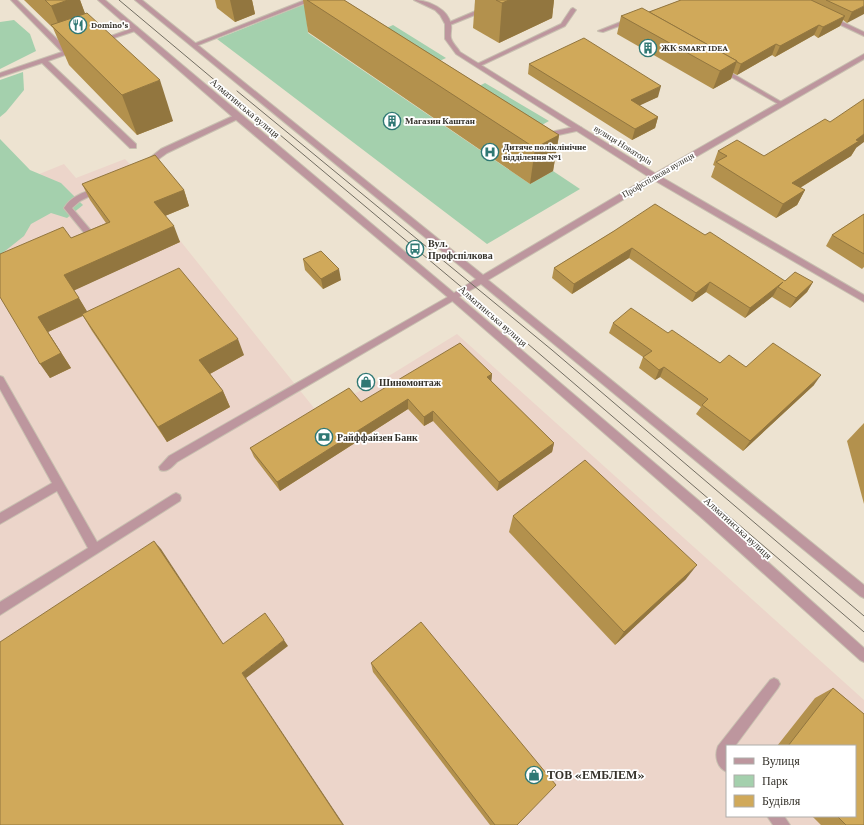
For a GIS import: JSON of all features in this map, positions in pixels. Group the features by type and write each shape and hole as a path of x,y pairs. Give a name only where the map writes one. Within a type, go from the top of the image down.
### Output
{"street":[{"path":"14,0 67,53"},
{"name":"Алматинська вулиця","path":"101,0 453,297 707,515 864,656"},
{"name":"Алматинська вулиця","path":"138,0 864,592"},
{"path":"194,45 308,0 315,5"},
{"path":"417,0 437,9 443,14 448,24 495,5 496,0"},
{"path":"478,65 564,24 573,10"},
{"path":"824,15 864,34"},
{"path":"601,31 632,19 639,22"},
{"name":"вулиця Новаторів","path":"448,24 448,39 458,53 655,177 864,299"},
{"path":"96,43 136,29"},
{"path":"0,75 81,48"},
{"name":"Профспілкова вулиця","path":"164,467 173,459 864,56"},
{"path":"44,61 133,146"},
{"path":"712,64 782,104"},
{"path":"140,168 164,151 238,117"},
{"path":"535,139 578,128"},
{"path":"89,233 68,208 70,203 108,186"},
{"path":"0,380 94,550"},
{"path":"0,519 58,485"},
{"path":"0,609 176,498"},
{"path":"728,745 774,684"},
{"path":"726,747 723,751 724,761 726,764"},
{"path":"775,817 783,825"}],"shaded area":[{"path":"125,159 143,178 162,218 318,413 392,374 457,334 864,700 864,825 0,825 0,190 64,164 76,178"}],"green space":[{"path":"305,4 308,33 530,184 553,171 580,189 487,244 217,39"},
{"path":"14,20 30,34 36,51 0,69 0,22"},
{"path":"393,25 446,58 429,66 375,33"},
{"path":"23,72 24,90 0,117 0,80"},
{"path":"485,83 549,121 531,131 467,92"},
{"path":"0,139 30,170 61,183 83,205 67,218 51,213 31,224 24,236 0,255"}],"building":[{"path":"45,0 68,0 51,6"},
{"path":"307,0 344,0 559,135 535,148"},
{"path":"496,0 509,0 502,3"},
{"path":"681,0 811,0 845,16 823,27 819,25 780,46 776,44 741,64 649,12"},
{"path":"826,0 864,0 864,6 852,12"},
{"path":"642,8 737,61 720,71 621,16"},
{"path":"87,13 160,80 122,95 51,25"},
{"path":"584,38 661,86 631,100 658,117 635,129 529,64"},
{"path":"864,99 864,134 856,140 859,141 792,183 805,190 783,204 716,162 727,156 718,151 737,140 764,156 825,119 830,122"},
{"path":"155,155 184,190 154,202 174,226 64,275 79,298 38,317 61,353 40,364 0,297 0,254 63,227 71,238 110,222 82,184"},
{"path":"655,204 705,235 710,232 785,281 795,272 813,282 796,298 778,287 783,282 750,308 710,282 696,293 632,248 574,284 554,268"},
{"path":"864,214 864,254 832,235"},
{"path":"321,251 339,269 321,279 303,259"},
{"path":"179,268 238,339 199,360 223,391 158,427 82,314"},
{"path":"631,308 668,333 672,330 720,363 729,355 746,367 773,343 821,375 750,441 702,405 708,399 664,367 659,370 643,357 652,351 613,323"},
{"path":"460,343 492,374 487,377 554,443 499,482 433,411 424,417 408,399 277,482 250,448 349,388 361,402"},
{"path":"585,460 697,565 624,632 513,516"},
{"path":"154,541 223,644 265,613 284,640 242,673 343,825 0,825 0,642"},
{"path":"421,622 556,785 517,825 495,825 371,663"},
{"path":"833,688 864,714 864,825 846,825 838,817 856,817 856,745 789,745"}],"tram line":[{"path":"119,0 465,290 864,632"},
{"path":"237,91 552,350 864,616"}],"place":[{"name":"Domino's","path":"78,25"},
{"name":"ЖК SMART IDEA","path":"648,48"},
{"name":"Магазин Каштан","path":"392,121"},
{"name":"Дитяче поліклінічне відділення №1","path":"490,152"},
{"name":"Вул. Профспілкова","path":"415,249"},
{"name":"Шиномонтаж","path":"366,382"},
{"name":"Райффайзен Банк","path":"324,437"},
{"name":"ТОВ «ЕМБЛЕМ»","path":"534,775"}]}
